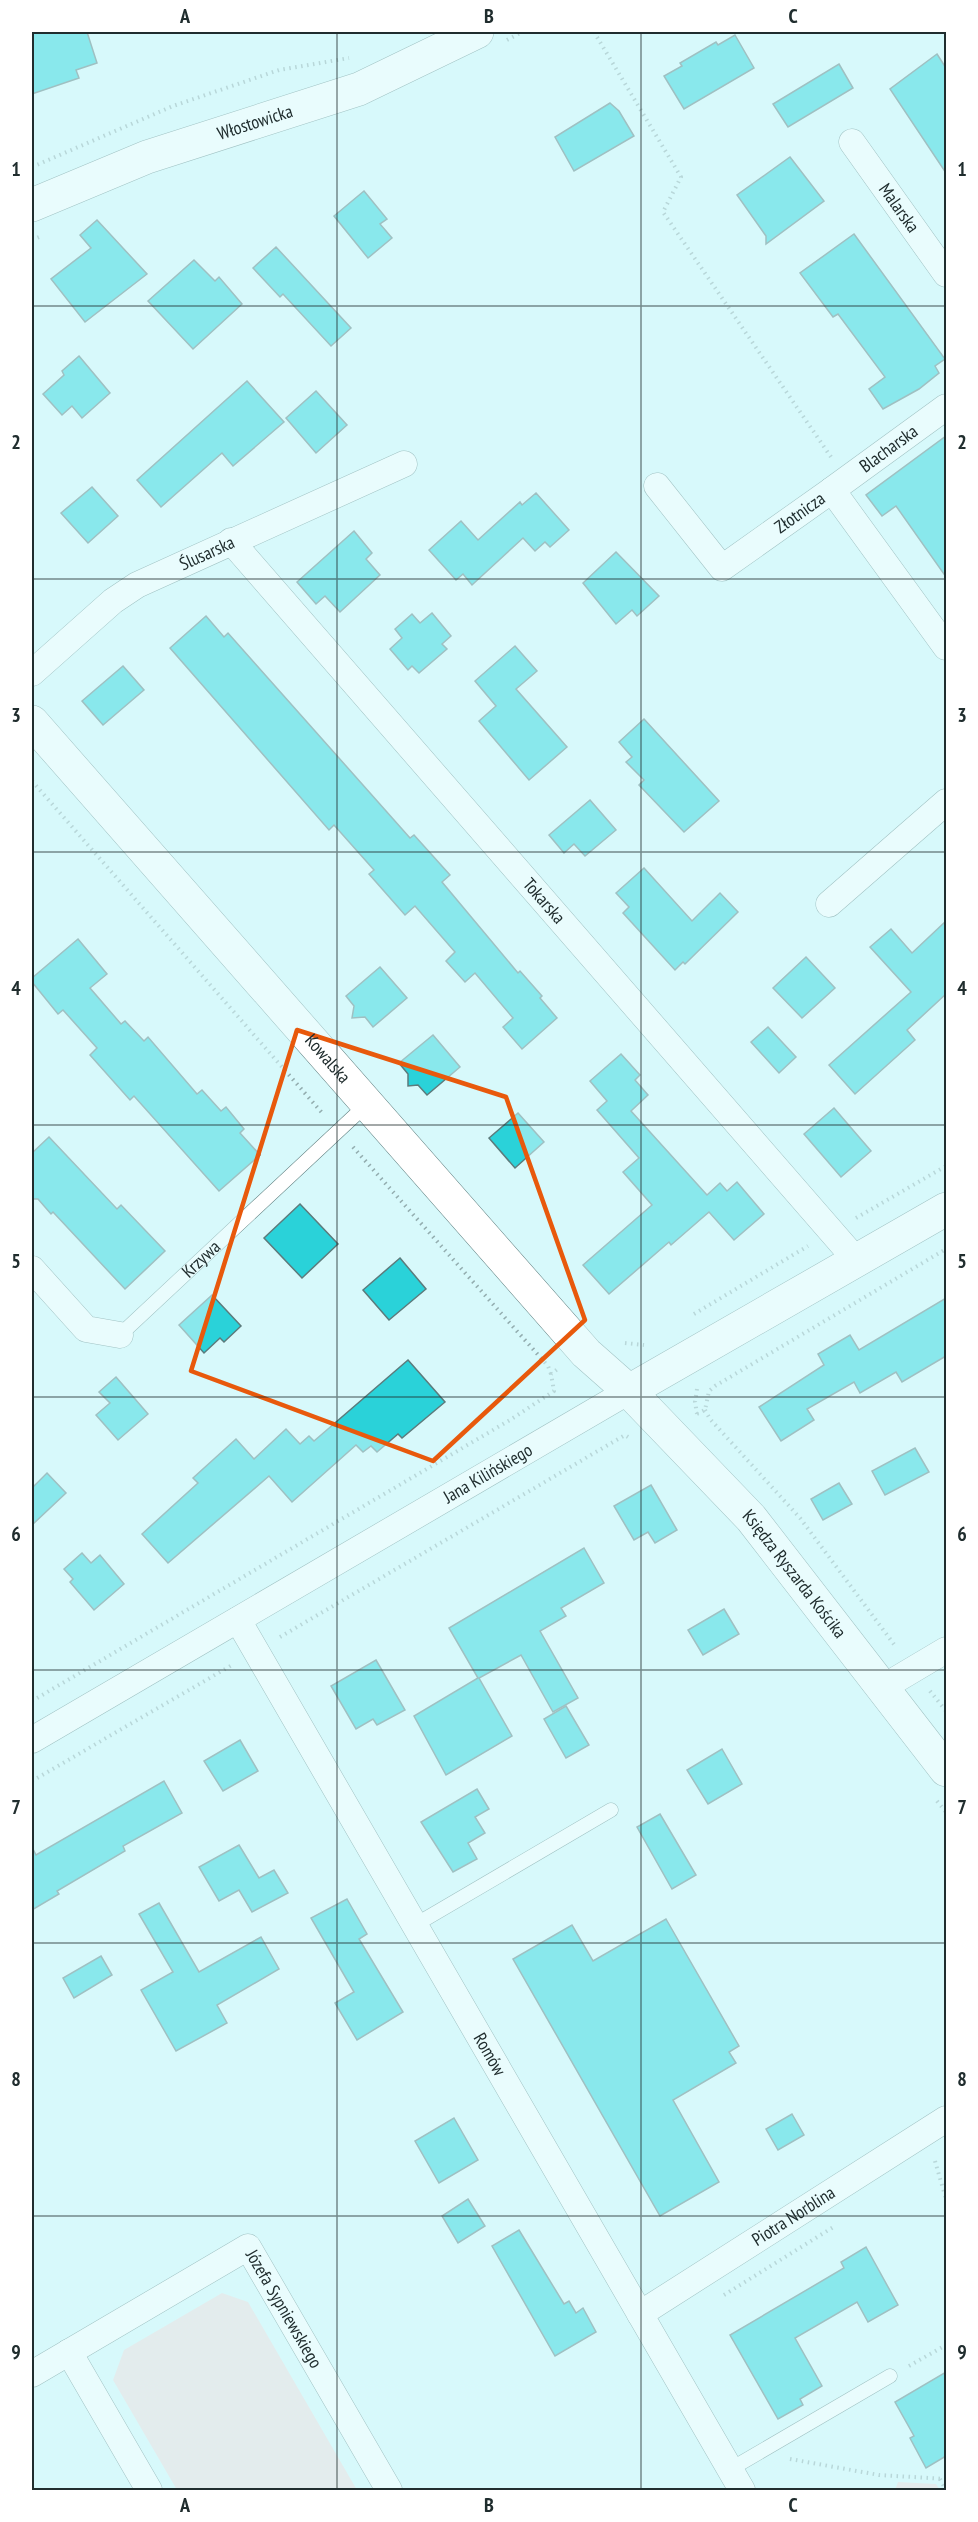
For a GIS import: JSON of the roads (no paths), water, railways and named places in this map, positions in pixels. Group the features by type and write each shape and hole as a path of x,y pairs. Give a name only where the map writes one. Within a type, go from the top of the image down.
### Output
{"street":[{"name":"Włostowicka","path":"32,205 177,146 359,89 477,32"},
{"name":"Malarska","path":"852,142 946,274"},
{"name":"Blacharska","path":"839,484 946,407"},
{"name":"Ślusarska","path":"32,673 113,601 136,585 404,464"},
{"name":"Złotnicza","path":"657,486 722,568 839,484 946,647"},
{"name":"Tokarska","path":"231,541 857,1261"},
{"name":"Kowalska","path":"32,723 586,1353 629,1391"},
{"path":"829,904 946,802"},
{"name":"Jana Kilińskiego","path":"32,1740 629,1391 946,1209"},
{"name":"Krzywa","path":"32,1269 86,1329 120,1335"},
{"name":"Księdza Ryszarda Kościka","path":"629,1391 781,1554 946,1770"},
{"name":"Romów","path":"238,1620 735,2480"},
{"path":"882,1688 946,1650"},
{"name":"Piotra Norblina","path":"640,2314 946,2119"},
{"name":"Józefa Sypniewskiego","path":"32,2374 248,2247 389,2490"},
{"path":"69,2352 149,2490"}],"lane":[{"name":"Krzywa","path":"120,1335 366,1105"},
{"path":"415,1925 611,1810"},
{"path":"735,2480 758,2453 890,2376"}]}
